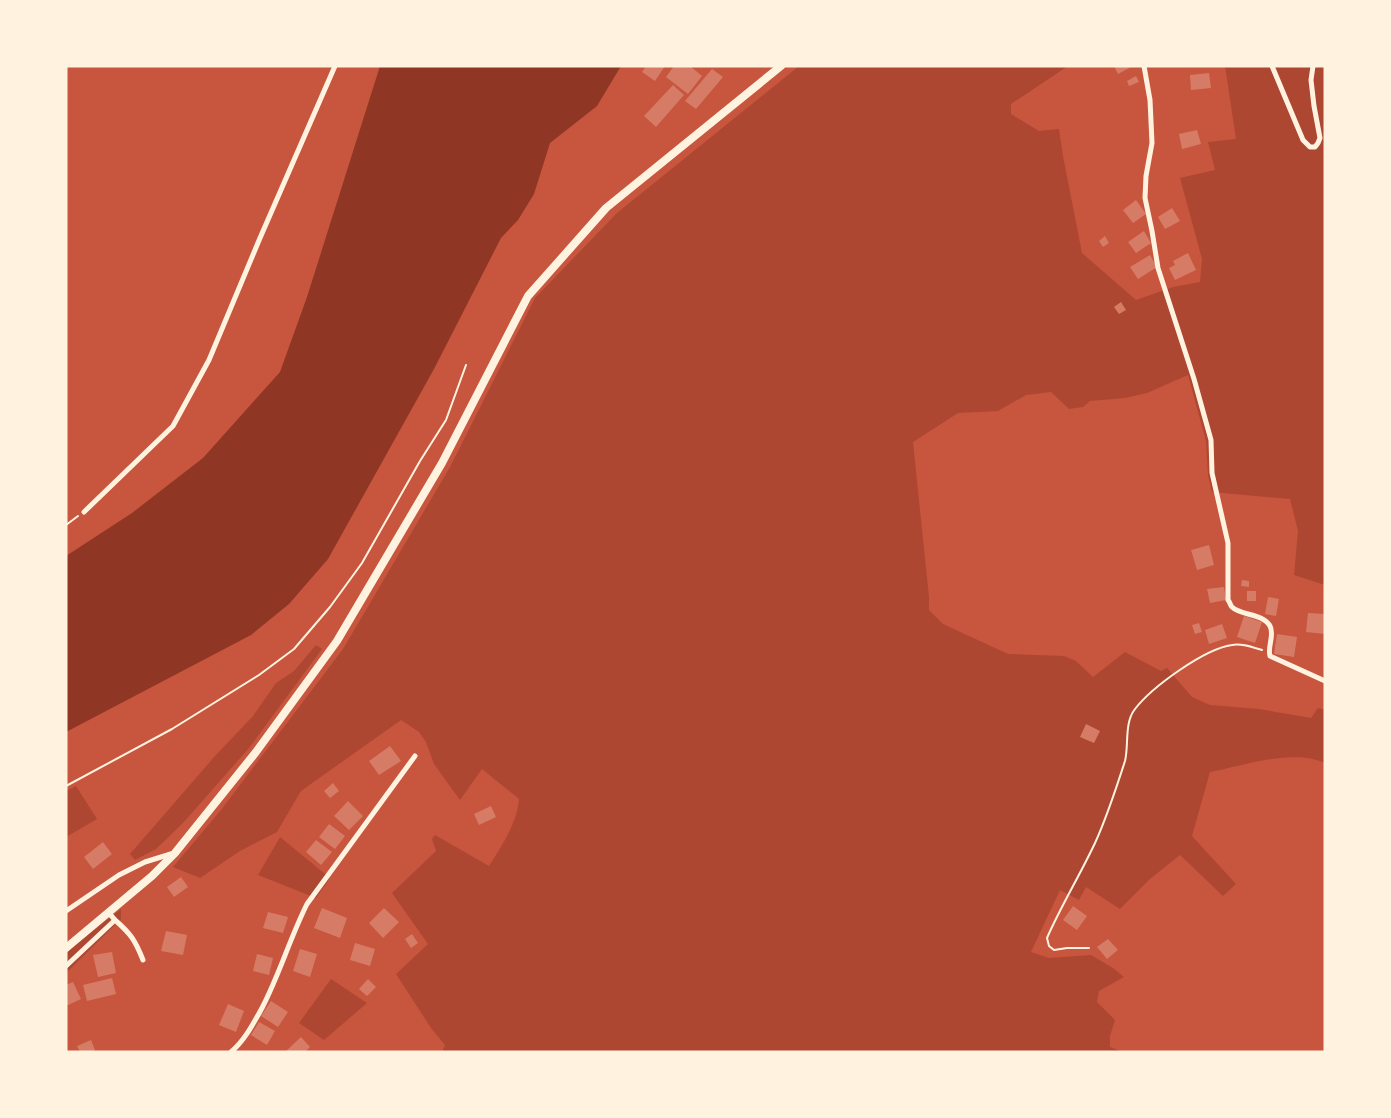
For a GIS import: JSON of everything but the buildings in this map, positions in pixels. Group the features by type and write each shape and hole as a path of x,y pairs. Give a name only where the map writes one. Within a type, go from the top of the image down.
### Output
{"street":[{"path":"84,512 173,426 208,360 335,66"},
{"path":"66,948 152,876 175,852 256,752 337,642 442,463 528,296 606,208 781,66"},
{"path":"1144,66 1150,100 1152,142 1146,176 1145,198 1158,268 1194,379 1211,440 1212,473 1228,543 1228,600 1233,608 1266,621 1271,626 1270,656 1325,681"},
{"path":"1272,66 1304,140 1310,147 1315,147 1320,138 1311,80 1313,66"},
{"path":"230,1052 239,1044 252,1025 275,983 298,922 307,904 415,756"},
{"path":"66,911 119,875 145,862 175,852"},
{"path":"108,912 136,941 143,960"},
{"path":"66,966 114,920"}],"path":[{"path":"66,786 172,730 259,675 294,649 330,607 362,564 446,420 466,365"},
{"path":"66,525 84,512"},
{"path":"1089,948 1054,950 1049,946 1047,938 1095,843 1114,796 1126,756 1130,719 1134,710 1159,685 1188,663 1220,648 1232,644 1269,652"}],"shaded area":[{"path":"380,66 621,66 597,106 550,143 534,194 518,220 501,238 434,369 328,559 289,604 251,635 66,732 66,556 132,513 203,458 280,372 307,297"},
{"path":"799,66 1068,66 1011,104 1011,114 1039,131 1059,129 1082,253 1136,300 1173,287 1200,282 1202,259 1180,178 1215,170 1208,142 1236,139 1225,66 1325,66 1325,585 1294,575 1298,531 1290,499 1212,492 1208,475 1206,441 1188,375 1147,393 1125,398 1090,401 1083,407 1069,409 1051,392 1026,395 998,411 958,413 913,442 929,610 943,624 1008,654 1064,656 1076,661 1093,677 1125,652 1161,671 1167,668 1192,697 1210,705 1259,709 1311,718 1318,708 1325,710 1325,763 1298,757 1283,758 1210,772 1192,836 1236,884 1223,896 1180,855 1150,879 1120,909 1086,887 1079,900 1060,890 1031,952 1049,958 1091,955 1124,977 1099,991 1097,1002 1115,1020 1110,1036 1110,1047 1123,1052 442,1052 445,1045 431,1028 396,974 428,944 392,893 436,851 432,839 435,835 489,866 512,826 519,799 482,769 460,800 434,764 426,742 419,732 401,720 301,791 277,832 240,851 200,878 173,867 221,810 343,649 450,467 535,298 617,213"},
{"path":"316,645 322,649 249,748 183,823 156,849 135,860 130,854 215,756 253,716 276,683 294,671"},
{"path":"76,786 97,819 66,837 66,791"},
{"path":"280,837 330,878 316,898 258,875"},
{"path":"121,909 121,919 66,973 66,952"},
{"path":"331,979 367,1003 324,1040 299,1023"}]}
